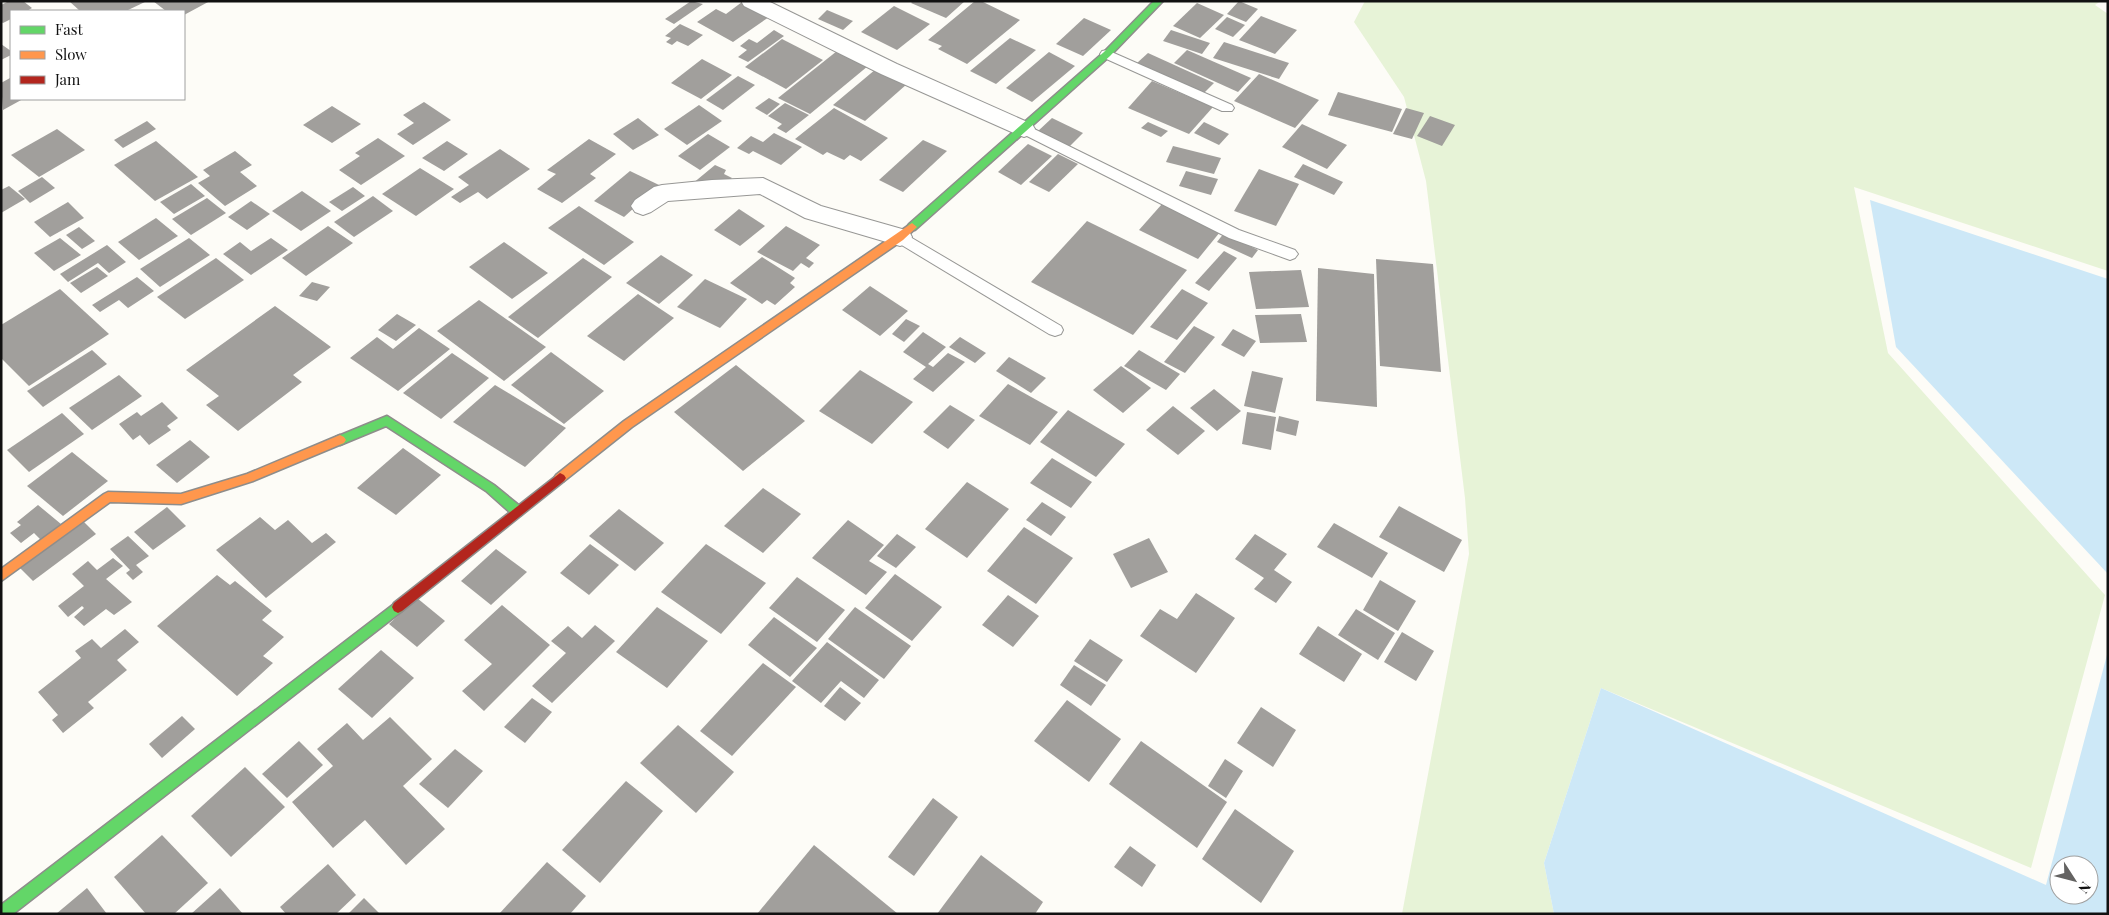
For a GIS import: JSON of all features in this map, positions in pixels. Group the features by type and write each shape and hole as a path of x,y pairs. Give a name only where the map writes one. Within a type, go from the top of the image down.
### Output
{"street":[{"path":"751,1 889,69 1024,129"},
{"path":"1,914 357,640 628,424 900,237 1024,129 1106,54 1159,1"},
{"path":"643,206 662,193 712,188 763,186 813,212 900,237"},
{"path":"1,576 108,497 181,499 249,478 387,421 490,488 517,511"}],"lane":[{"path":"1106,54 1227,108"},
{"path":"1024,129 1234,234 1290,254"},
{"path":"900,237 1055,330"}],"green space":[{"path":"1365,1 2101,1 2095,5 2108,14 2108,271 1854,187 1888,353 2105,595 2031,868 1601,688 1544,863 1554,914 1402,914 1469,554 1465,498 1426,181 1404,97 1354,22"}],"water":[{"path":"1870,200 2108,279 2108,574 1896,347"},
{"path":"2108,651 2108,914 1554,914 1544,863 1601,688 2046,885 2049,874 2049,905 2099,905 2099,855 2054,855"}],"building":[{"path":"9,1 23,1 32,8 29,10 10,10 10,20 3,23 1,22 1,5"},
{"path":"69,1 147,1 128,10 79,10"},
{"path":"153,1 210,1 185,14 185,10 165,10"},
{"path":"691,1 703,4 674,24 665,19"},
{"path":"913,1 965,1 946,18 911,3"},
{"path":"975,1 981,1 1020,20 967,64 938,49 942,46 928,40"},
{"path":"1239,1 1258,9 1246,22 1227,14"},
{"path":"742,2 769,17 733,42 697,22 716,9 726,14"},
{"path":"1197,3 1224,15 1200,38 1173,26"},
{"path":"894,6 930,24 897,50 861,32"},
{"path":"827,10 853,21 843,30 818,19"},
{"path":"1261,16 1297,30 1275,54 1239,40"},
{"path":"1227,17 1245,25 1233,37 1215,29"},
{"path":"1084,18 1111,30 1083,56 1056,44"},
{"path":"680,24 703,35 688,46 677,41 672,45 666,42 671,38 665,36"},
{"path":"774,30 784,36 748,62 738,57 747,50 740,46 749,39 757,43"},
{"path":"1171,30 1210,43 1202,54 1163,41"},
{"path":"1010,38 1036,50 996,84 970,71"},
{"path":"782,39 823,60 786,89 745,67"},
{"path":"1224,42 1289,63 1279,79 1213,58"},
{"path":"1,44 10,50 10,56 1,60"},
{"path":"1187,50 1251,78 1238,92 1174,63"},
{"path":"837,51 868,66 810,114 778,98"},
{"path":"1049,52 1075,66 1032,102 1006,88"},
{"path":"1148,53 1214,83 1203,94 1137,63"},
{"path":"702,59 732,75 701,99 671,83"},
{"path":"876,69 907,84 865,121 833,105"},
{"path":"1259,74 1319,100 1295,128 1234,101"},
{"path":"738,76 755,85 723,110 706,100"},
{"path":"10,78 10,100 21,100 3,110 1,83"},
{"path":"1152,81 1213,107 1189,134 1128,108"},
{"path":"1338,92 1402,109 1392,132 1328,115"},
{"path":"769,98 780,104 767,115 755,108"},
{"path":"424,102 451,120 413,145 397,134 414,123 403,115"},
{"path":"785,103 809,115 786,133 777,128 782,124 768,116"},
{"path":"699,105 722,121 687,145 664,129"},
{"path":"332,106 361,124 332,143 303,125"},
{"path":"834,108 888,138 861,161 850,155 844,160 827,152 823,155 795,139"},
{"path":"1406,108 1424,113 1412,139 1393,134"},
{"path":"1430,116 1455,125 1442,146 1417,136"},
{"path":"638,118 659,135 633,150 613,134"},
{"path":"1052,118 1083,133 1068,148 1037,132"},
{"path":"147,121 156,129 123,148 114,140"},
{"path":"1148,122 1168,131 1161,137 1141,128"},
{"path":"1204,122 1229,134 1219,145 1194,133"},
{"path":"1302,124 1347,145 1327,169 1282,147"},
{"path":"57,129 85,150 39,177 11,155"},
{"path":"774,133 802,147 781,165 753,151 749,154 737,148 751,136 763,142"},
{"path":"708,134 730,147 700,170 678,156"},
{"path":"378,138 405,156 361,185 339,170 360,156 355,153"},
{"path":"589,139 616,154 590,174 596,178 562,203 537,189 556,174 547,170"},
{"path":"923,140 947,151 903,192 879,180"},
{"path":"156,141 198,177 155,201 114,165"},
{"path":"447,141 468,154 444,171 422,158"},
{"path":"1028,144 1052,156 1021,185 998,172"},
{"path":"1173,146 1221,158 1214,174 1166,162"},
{"path":"500,149 530,169 487,199 478,192 460,203 451,197 469,185 458,177"},
{"path":"235,151 252,165 240,172 257,186 225,206 198,183 210,176 203,170"},
{"path":"1058,154 1078,164 1049,192 1029,182"},
{"path":"1303,164 1343,182 1334,195 1294,177"},
{"path":"715,165 726,170 724,174 732,178 724,184 692,184"},
{"path":"420,168 454,189 416,216 382,194"},
{"path":"1259,169 1299,184 1276,226 1234,211"},
{"path":"630,171 659,185 624,217 594,201"},
{"path":"1186,171 1218,179 1211,195 1179,186"},
{"path":"42,177 55,188 30,203 18,191"},
{"path":"191,184 205,196 174,214 160,202"},
{"path":"9,186 25,199 1,213 1,190"},
{"path":"353,187 365,196 342,211 329,202"},
{"path":"302,191 331,211 301,231 272,211"},
{"path":"373,196 393,211 354,237 334,222"},
{"path":"207,198 226,213 191,235 172,219"},
{"path":"251,201 270,214 247,230 228,217"},
{"path":"68,202 84,218 50,237 34,222"},
{"path":"1162,204 1220,232 1198,259 1139,230"},
{"path":"579,206 634,242 604,265 548,228"},
{"path":"739,209 765,226 740,246 714,230"},
{"path":"156,218 178,236 139,260 118,242"},
{"path":"1087,221 1187,270 1133,335 1031,282"},
{"path":"328,226 353,243 306,276 282,258"},
{"path":"786,226 820,245 806,258 814,263 809,268 801,263 793,271 757,252"},
{"path":"79,227 95,241 82,249 66,235"},
{"path":"1224,233 1258,250 1252,258 1217,242"},
{"path":"60,238 81,255 54,271 34,253"},
{"path":"189,238 210,255 160,287 140,269"},
{"path":"271,238 288,250 251,275 223,254 240,242 251,251"},
{"path":"504,242 548,273 512,299 469,267"},
{"path":"107,245 126,262 109,273 98,263 68,282 60,274"},
{"path":"1224,251 1237,258 1209,291 1195,283"},
{"path":"661,255 693,275 659,304 626,283"},
{"path":"762,257 795,278 790,283 795,287 775,305 767,300 762,304 730,283"},
{"path":"216,258 244,280 185,319 157,297"},
{"path":"583,258 612,277 538,338 508,317"},
{"path":"1376,259 1433,264 1441,372 1380,366"},
{"path":"97,267 108,276 81,293 70,283"},
{"path":"1318,268 1374,274 1377,407 1316,401"},
{"path":"1301,270 1309,307 1256,309 1249,272"},
{"path":"137,277 154,291 128,308 119,300 100,312 92,305"},
{"path":"705,279 747,299 720,328 677,307"},
{"path":"312,282 330,287 317,301 299,296"},
{"path":"870,286 908,311 880,336 842,310"},
{"path":"60,289 109,334 29,386 1,358 1,325"},
{"path":"1182,289 1208,303 1177,340 1150,327"},
{"path":"638,294 674,318 624,361 587,336"},
{"path":"479,300 546,347 504,381 437,331"},
{"path":"275,306 331,347 293,375 302,382 238,431 206,405 219,396 186,370"},
{"path":"397,314 416,325 396,341 378,330"},
{"path":"1301,314 1307,342 1260,343 1255,315"},
{"path":"906,319 920,326 904,342 892,334"},
{"path":"1194,326 1215,337 1185,373 1164,362"},
{"path":"419,328 450,349 398,391 350,358 377,337 393,349"},
{"path":"1233,329 1256,341 1244,357 1221,345"},
{"path":"923,332 946,347 928,364 933,367 948,353 965,362 933,392 913,379 926,367 903,352"},
{"path":"960,337 986,353 975,363 949,347"},
{"path":"92,350 107,364 43,407 27,391"},
{"path":"1139,350 1180,374 1166,390 1124,366"},
{"path":"551,352 604,391 564,424 511,385"},
{"path":"452,353 489,378 441,419 403,393"},
{"path":"1009,357 1046,378 1031,393 996,371"},
{"path":"736,365 805,421 743,471 674,412"},
{"path":"1121,366 1151,388 1123,413 1093,390"},
{"path":"860,370 913,402 872,444 819,411"},
{"path":"1252,371 1283,378 1275,413 1244,406"},
{"path":"119,375 142,396 92,430 69,408"},
{"path":"1008,384 1058,412 1030,445 979,416"},
{"path":"495,385 566,428 525,467 453,422"},
{"path":"1214,389 1241,411 1217,431 1190,408"},
{"path":"162,402 178,418 167,426 171,430 149,445 140,435 133,440 119,424 137,412 141,416"},
{"path":"950,405 975,420 948,449 923,432"},
{"path":"1173,406 1205,431 1178,455 1146,430"},
{"path":"1068,410 1125,444 1096,477 1040,442"},
{"path":"1247,412 1276,417 1271,450 1242,444"},
{"path":"62,413 84,434 29,472 7,450"},
{"path":"1279,416 1299,421 1296,436 1276,431"},
{"path":"190,440 210,457 177,483 156,465"},
{"path":"403,448 441,475 396,515 357,488"},
{"path":"72,452 108,481 63,516 27,486"},
{"path":"1052,458 1092,482 1071,508 1030,483"},
{"path":"967,482 1009,509 967,558 925,529"},
{"path":"763,488 801,514 763,553 724,526"},
{"path":"1042,502 1066,517 1051,536 1026,520"},
{"path":"38,505 61,524 41,540 34,533 21,543 10,533 21,525 17,522"},
{"path":"1399,506 1462,540 1444,572 1379,537"},
{"path":"167,507 186,526 153,550 134,532"},
{"path":"619,509 664,543 635,571 589,536"},
{"path":"260,517 275,530 288,520 312,543 326,533 336,542 266,598 216,550"},
{"path":"848,520 884,545 869,561 887,572 866,595 812,558"},
{"path":"84,522 96,534 33,581 20,568"},
{"path":"1334,523 1388,553 1372,578 1317,547"},
{"path":"1024,527 1073,558 1036,604 987,571"},
{"path":"897,534 916,547 896,568 877,556"},
{"path":"1255,534 1287,554 1274,570 1292,582 1276,603 1254,589 1264,578 1235,559"},
{"path":"128,536 149,556 136,565 143,572 133,580 126,573 130,570 110,549"},
{"path":"1149,538 1168,572 1131,588 1113,554"},
{"path":"590,544 619,565 589,595 560,573"},
{"path":"706,544 766,583 721,634 661,592"},
{"path":"496,549 527,572 491,605 461,581"},
{"path":"113,558 123,566 106,579 132,602 114,615 106,609 84,626 74,617 84,608 82,606 68,617 58,606 84,586 72,574 88,561 97,570"},
{"path":"895,574 942,607 912,641 865,608"},
{"path":"217,575 230,585 235,581 272,611 262,620 284,637 263,656 273,663 237,696 157,626"},
{"path":"797,577 845,610 817,642 769,608"},
{"path":"1380,580 1416,601 1398,631 1363,610"},
{"path":"1196,593 1235,618 1196,673 1140,636 1160,609 1177,619"},
{"path":"1008,595 1039,616 1013,647 982,625"},
{"path":"417,598 445,621 417,647 389,624"},
{"path":"502,605 550,645 484,711 462,691 492,664 464,640"},
{"path":"657,607 708,641 667,688 616,652"},
{"path":"855,607 911,646 884,679 828,639"},
{"path":"1356,609 1395,633 1378,660 1338,635"},
{"path":"774,617 817,648 790,677 748,645"},
{"path":"595,625 615,641 552,703 532,686 566,653 551,641 568,626 582,638"},
{"path":"1318,626 1362,654 1344,682 1299,654"},
{"path":"125,629 139,642 117,660 127,670 88,702 94,708 63,733 52,720 58,715 38,692 81,658 75,651 92,639 101,648"},
{"path":"1402,632 1434,651 1416,681 1384,662"},
{"path":"1090,639 1123,660 1107,682 1074,661"},
{"path":"827,642 879,680 864,698 841,681 821,703 792,681"},
{"path":"381,650 414,678 372,718 338,689"},
{"path":"763,663 796,687 732,756 700,731"},
{"path":"1074,665 1106,685 1091,706 1060,685"},
{"path":"840,687 861,703 845,721 824,706"},
{"path":"532,698 552,712 525,743 504,727"},
{"path":"1067,700 1121,739 1089,782 1034,741"},
{"path":"1261,707 1296,730 1273,767 1237,743"},
{"path":"182,716 195,729 162,758 149,744"},
{"path":"390,717 432,759 403,786 445,829 406,865 365,820 333,848 292,802 333,766 317,749 347,723 363,740"},
{"path":"678,725 734,772 696,813 640,763"},
{"path":"299,741 323,765 287,798 262,774"},
{"path":"1141,741 1227,802 1197,848 1109,784"},
{"path":"455,749 483,771 448,808 419,784"},
{"path":"1225,759 1243,771 1226,798 1208,786"},
{"path":"245,767 285,807 231,857 191,816"},
{"path":"626,781 663,811 600,883 562,850"},
{"path":"933,798 958,817 914,876 888,857"},
{"path":"1235,809 1294,851 1261,903 1202,859"},
{"path":"162,835 208,883 174,914 146,914 114,877"},
{"path":"814,845 898,914 757,914"},
{"path":"1130,846 1156,865 1142,887 1114,867"},
{"path":"981,855 1043,902 1035,914 937,914"},
{"path":"547,862 586,896 570,914 499,914"},
{"path":"328,864 356,895 336,914 286,914 280,907"},
{"path":"87,888 107,914 56,914"},
{"path":"220,888 243,914 191,914"},
{"path":"364,898 380,914 348,914"}],"traffic: fast":[{"path":"912,227 1107,54 1159,1"},
{"path":"340,440 387,421 490,488 517,511"},
{"path":"1,914 398,607"}],"traffic: slow":[{"path":"560,478 628,424 912,227"},
{"path":"1,576 108,497 181,499 249,478 340,440"}],"traffic: jam":[{"path":"398,607 560,478"}]}
